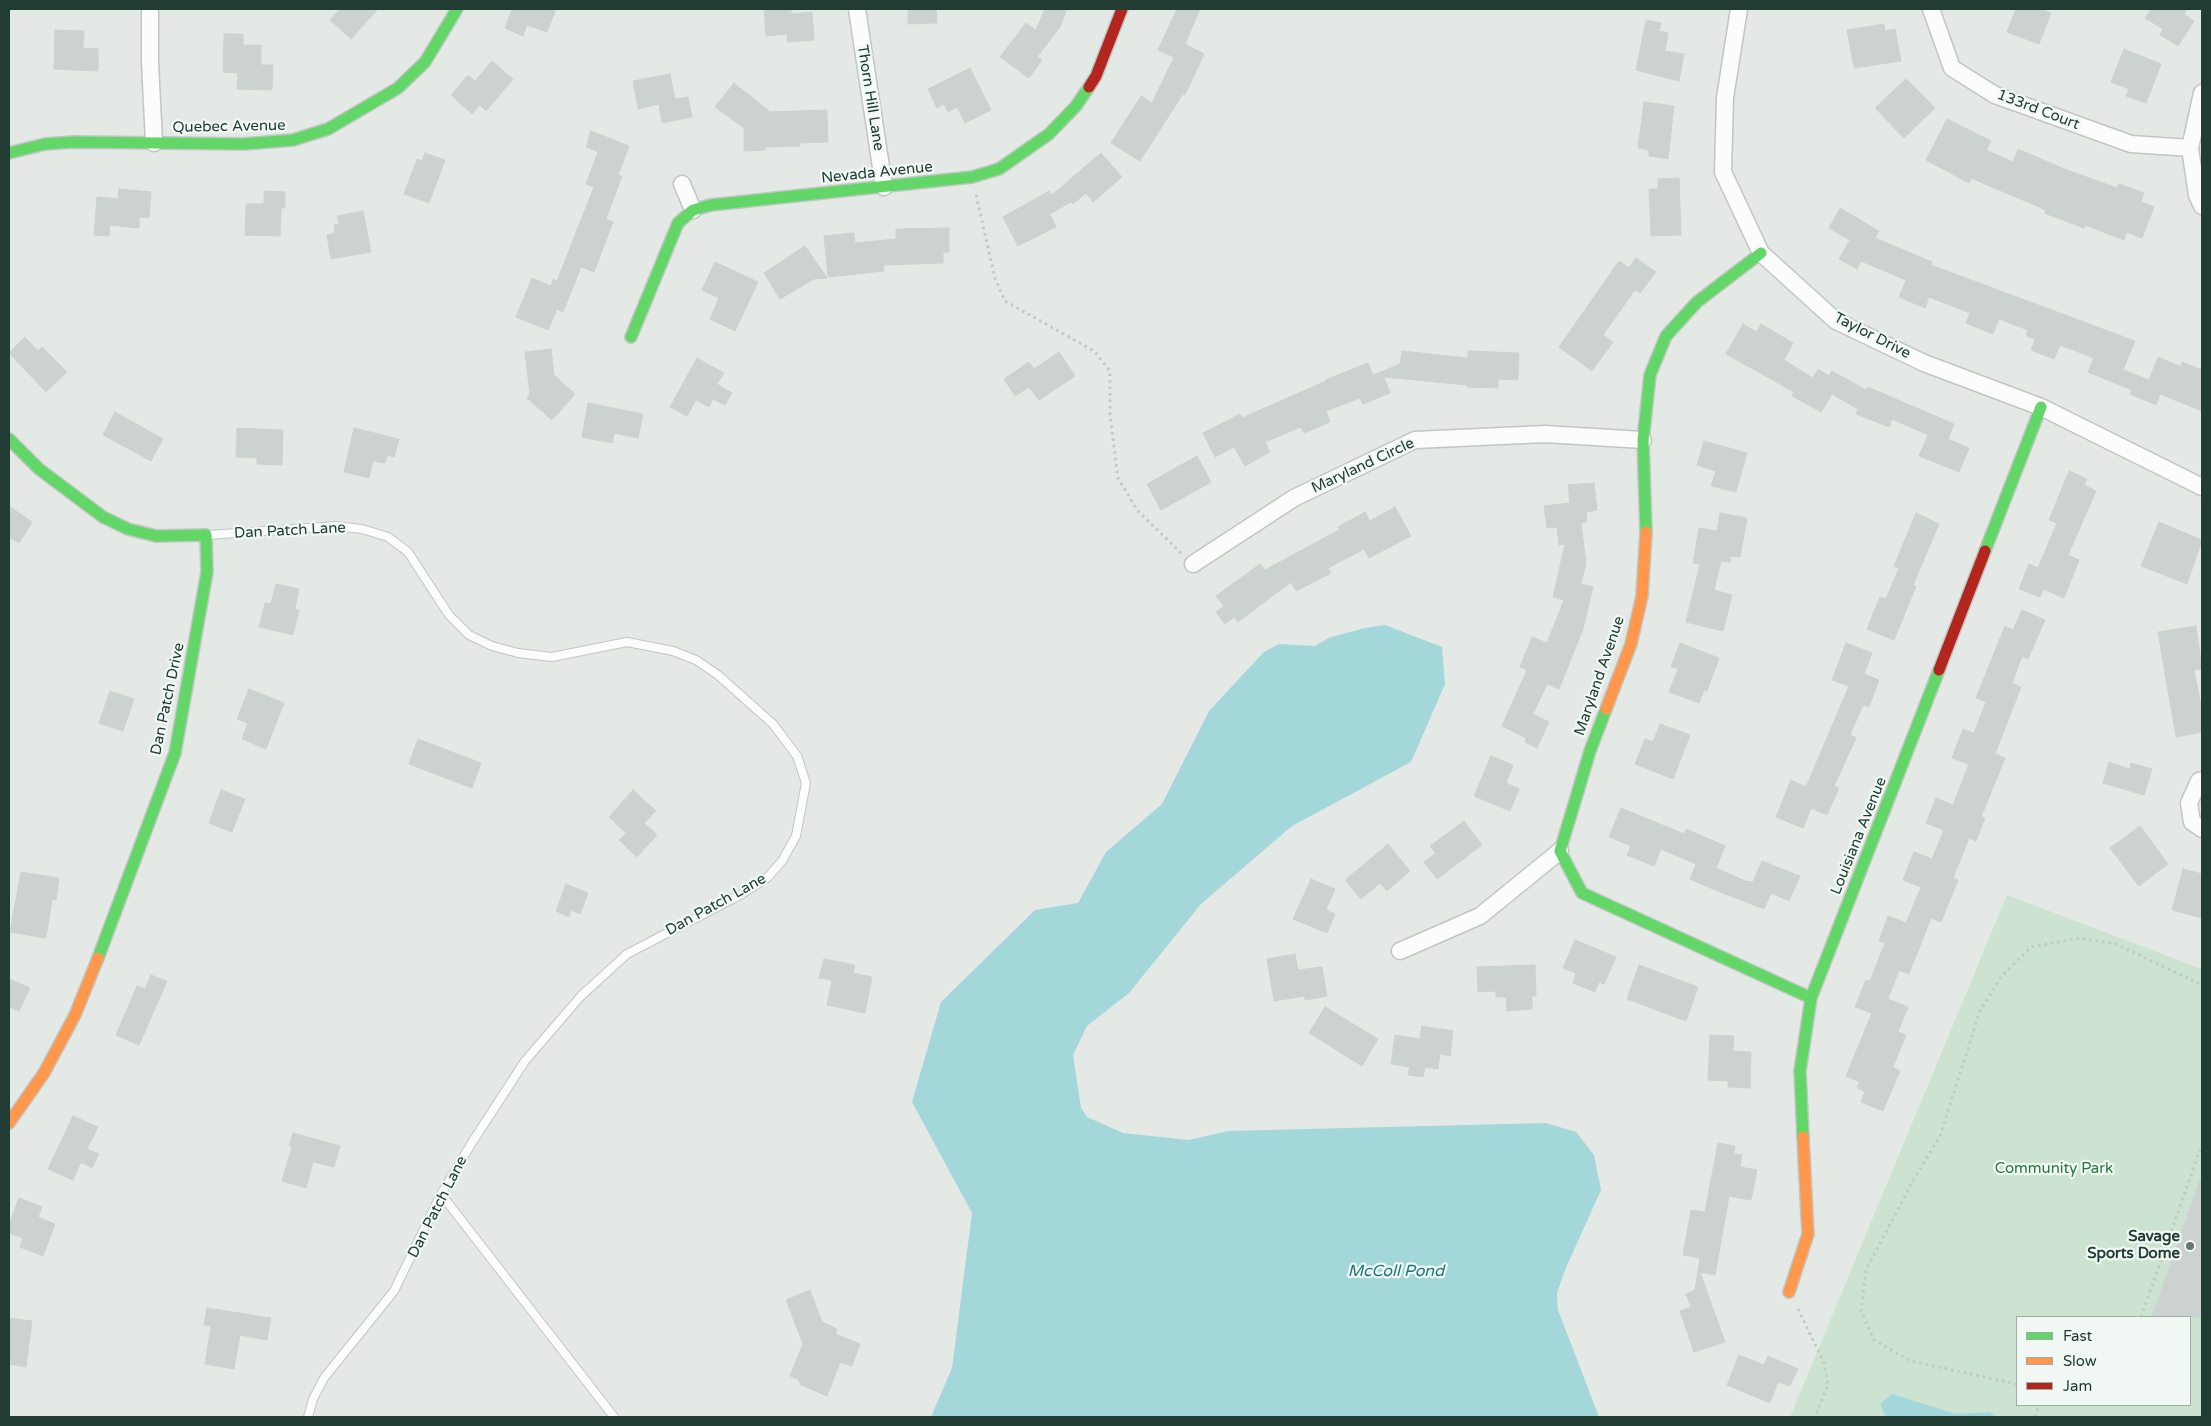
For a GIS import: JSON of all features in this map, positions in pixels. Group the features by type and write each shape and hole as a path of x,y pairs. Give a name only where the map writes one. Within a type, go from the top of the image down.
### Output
{"street":[{"path":"150,9 150,62 154,143"},
{"name":"Quebec Avenue","path":"9,153 45,144 74,142 244,144 293,140 328,129 398,88 424,62 457,9"},
{"name":"Thorn Hill Lane","path":"857,9 884,187"},
{"name":"Nevada Avenue","path":"694,210 711,205 972,177 999,169 1049,134 1076,106 1096,76 1122,9"},
{"name":"Taylor Drive","path":"1739,9 1725,98 1723,172 1760,253 1836,321 1924,363 2041,407 2202,487"},
{"name":"133rd Court","path":"1931,9 1952,68 1995,95 2130,144 2190,148"},
{"path":"2202,93 2190,148 2197,195 2202,206"},
{"path":"630,336 678,223 694,210 682,184"},
{"name":"Maryland Avenue","path":"1560,851 1590,751 1631,644 1642,596 1646,549 1643,440 1650,375 1666,336 1697,302 1760,253"},
{"name":"Louisiana Avenue","path":"1789,1292 1808,1234 1800,1071 1812,998 2041,407"},
{"name":"Maryland Circle","path":"1193,564 1294,498 1415,440 1546,434 1643,440"},
{"path":"9,439 40,469 103,517 120,525 156,536 206,535"},
{"name":"Dan Patch Drive","path":"9,1123 44,1073 75,1015 118,909 175,753 204,594 207,572 206,535"},
{"path":"2202,780 2199,781 2189,803 2192,822 2202,829"},
{"path":"1400,951 1480,916 1560,851 1582,893 1812,998"}],"lane":[{"name":"Dan Patch Lane","path":"206,535 335,526 362,529 388,537 408,552 449,615 469,635 492,646 518,653 552,657 627,642 648,644 696,660 718,675 773,724 797,756 806,783 796,836 782,862 768,877 742,894 627,954 600,976 524,1061 441,1194 394,1291 324,1378 313,1400 308,1417"},
{"path":"441,1194 614,1417"}],"path":[{"path":"972,177 994,278 1004,301 1094,350 1110,371 1110,415 1118,478 1137,510 1193,564"},
{"path":"2016,1384 1911,1361 1874,1340 1861,1311 1866,1270 1914,1179 1940,1136 1980,1011 2001,977 2031,947 2080,938 2116,944 2202,985"},
{"path":"2141,1316 2202,1144"},
{"path":"1789,1292 1824,1364 1828,1385 1815,1417"}],"green space":[{"name":"Community Park","path":"2007,895 2202,969 2202,1417 1790,1417"}],"water":[{"name":"McColl Pond","path":"1385,625 1442,647 1445,684 1411,762 1292,826 1201,904 1129,993 1087,1026 1073,1055 1081,1108 1087,1117 1123,1133 1189,1140 1228,1131 1546,1123 1576,1132 1594,1155 1601,1190 1565,1270 1557,1293 1558,1310 1599,1417 931,1417 952,1368 972,1213 912,1102 941,1002 1035,910 1078,903 1106,852 1162,804 1209,711 1264,652 1279,644 1314,646 1331,637"},
{"path":"1892,1394 1956,1414 1990,1412 1995,1417 1886,1417 1880,1404"}],"building":[{"path":"340,9 378,9 351,39 330,20"},
{"path":"512,9 556,9 547,32 527,25 523,36 505,28"},
{"path":"764,9 791,9 791,14 812,12 814,40 788,42 787,34 766,36"},
{"path":"908,9 936,9 937,23 908,24"},
{"path":"1045,9 1067,9 1060,27 1037,57 1042,60 1029,78 1000,57 1026,23 1036,30"},
{"path":"1177,9 1200,9 1185,44 1204,54 1185,95 1183,94 1140,161 1111,143 1141,96 1152,103 1174,57 1158,50"},
{"path":"2016,9 2041,9 2051,13 2039,44 2007,32"},
{"path":"2151,9 2187,9 2184,14 2194,21 2178,46 2160,35 2163,29 2145,18"},
{"path":"1646,20 1661,23 1659,31 1668,33 1665,51 1684,54 1679,81 1636,70"},
{"path":"1884,24 1885,31 1895,29 1901,61 1854,68 1847,30"},
{"path":"55,30 84,31 83,48 98,49 98,71 54,69"},
{"path":"224,34 243,34 243,45 261,45 261,65 273,65 272,90 237,89 238,73 223,72"},
{"path":"2124,49 2161,64 2146,103 2126,96 2129,89 2111,82"},
{"path":"492,61 513,79 486,111 480,105 472,114 451,95 468,75 475,81"},
{"path":"970,68 991,110 965,123 957,107 948,112 944,104 937,108 928,89"},
{"path":"670,74 675,99 688,97 692,117 662,123 659,104 638,109 633,81"},
{"path":"1906,79 1935,108 1904,138 1875,108"},
{"path":"734,83 770,112 827,110 828,142 799,143 800,146 765,147 765,150 744,151 744,128 715,107"},
{"path":"1644,102 1674,106 1668,159 1649,156 1649,150 1638,148"},
{"path":"1947,119 1991,141 1986,150 2013,162 2018,149 2062,168 2117,188 2119,184 2144,193 2141,202 2154,207 2142,238 2127,232 2124,240 2085,225 2084,228 2044,213 2046,210 1971,178 1969,183 1926,160"},
{"path":"591,131 629,146 618,175 622,176 606,219 613,222 594,272 581,267 563,312 557,309 548,330 516,317 532,278 551,286 553,279 557,281 594,187 586,184 598,152 586,147"},
{"path":"425,153 445,160 429,203 404,194 417,159 422,161"},
{"path":"1101,153 1122,177 1093,202 1086,193 1073,204 1071,202 1050,214 1056,227 1018,246 1003,217 1049,191 1052,195"},
{"path":"1679,178 1681,235 1651,236 1649,189 1658,189 1658,179"},
{"path":"119,189 151,192 149,218 139,217 139,228 110,225 109,236 94,235 97,197 118,199"},
{"path":"264,191 285,192 285,208 281,208 280,236 245,235 246,204 264,204"},
{"path":"1840,208 1879,231 1875,238 1932,262 1931,265 2135,341 2123,370 2149,380 2158,357 2181,367 2182,362 2202,370 2202,411 2160,394 2156,405 2130,394 2132,390 2088,372 2094,358 2060,345 2054,359 2031,350 2035,339 2026,336 2028,330 1999,319 1993,334 1966,323 1970,313 1929,297 1925,308 1899,297 1906,280 1861,261 1857,269 1839,259 1850,240 1829,228"},
{"path":"363,211 371,252 331,259 327,235 335,233 334,225 339,224 337,216"},
{"path":"949,228 949,252 943,252 943,263 883,265 884,271 828,277 824,236 854,233 855,243 896,239 896,229"},
{"path":"805,246 827,278 814,279 780,299 764,273"},
{"path":"1636,258 1656,272 1640,293 1635,290 1603,335 1613,342 1592,371 1559,347 1619,261 1629,268"},
{"path":"715,262 758,282 735,331 710,319 719,298 702,290"},
{"path":"1743,324 1757,332 1761,324 1793,343 1784,360 1813,378 1818,369 1829,376 1832,371 1866,390 1868,387 1954,424 1948,439 1969,448 1959,472 1919,456 1928,435 1892,419 1889,427 1856,414 1858,409 1832,394 1821,412 1792,396 1794,392 1726,354"},
{"path":"25,337 38,351 42,347 67,372 46,392 9,353"},
{"path":"551,349 554,375 575,394 552,420 527,398 530,394 525,352"},
{"path":"1402,351 1468,358 1468,351 1519,353 1518,380 1498,379 1498,388 1467,387 1467,385 1384,377 1390,393 1363,404 1360,398 1326,411 1330,422 1304,433 1301,427 1265,442 1270,452 1245,466 1234,447 1215,457 1203,433 1240,414 1242,418 1325,380 1368,363 1373,375 1400,364"},
{"path":"1059,352 1075,376 1039,400 1029,387 1015,396 1004,379 1029,362 1034,369"},
{"path":"697,358 724,373 717,384 732,393 725,405 713,399 709,407 696,400 687,416 670,407"},
{"path":"588,403 643,414 638,438 614,433 612,443 582,437"},
{"path":"115,412 163,439 151,461 103,435"},
{"path":"237,428 283,430 282,465 257,464 257,458 236,457"},
{"path":"354,428 399,439 394,457 387,455 385,463 373,461 369,478 344,472"},
{"path":"1704,441 1747,453 1736,492 1711,486 1716,471 1697,465"},
{"path":"1197,456 1211,482 1161,510 1147,484"},
{"path":"2069,471 2087,479 2084,485 2096,491 2068,555 2079,560 2064,598 2043,589 2040,597 2019,589 2029,564 2038,568 2057,523 2049,520"},
{"path":"1594,483 1597,510 1586,512 1587,522 1581,523 1586,564 1581,584 1593,587 1583,629 1559,689 1547,684 1533,714 1549,722 1537,748 1525,742 1526,738 1502,726 1527,670 1520,667 1532,637 1547,643 1564,600 1553,597 1565,544 1559,545 1557,527 1547,528 1544,506 1570,503 1568,485"},
{"path":"9,506 32,522 19,543 9,537"},
{"path":"1395,507 1411,536 1369,558 1364,549 1328,568 1331,573 1296,591 1291,582 1238,622 1234,617 1225,624 1216,612 1224,606 1216,596 1260,564 1265,570 1339,530 1338,527 1365,512 1370,521"},
{"path":"1720,513 1747,518 1740,557 1731,556 1730,562 1721,561 1714,590 1732,595 1723,631 1686,622 1700,564 1693,563 1699,528 1717,531"},
{"path":"1916,513 1939,524 1913,585 1916,586 1894,640 1867,629 1880,597 1886,599 1899,568 1894,566"},
{"path":"2159,522 2202,540 2187,584 2141,566"},
{"path":"276,584 299,589 295,609 299,610 293,635 259,627 265,603 271,604"},
{"path":"2022,610 2045,620 2028,659 2022,656 2012,683 2021,687 1995,754 2005,758 1981,817 1985,818 1976,841 1969,838 1953,878 1958,880 1941,922 1931,918 1909,974 1899,970 1888,999 1908,1007 1898,1032 1906,1035 1893,1067 1900,1071 1883,1111 1861,1102 1865,1092 1857,1088 1860,1082 1846,1076 1872,1013 1855,1007 1866,980 1870,981 1885,943 1879,941 1888,916 1906,923 1921,887 1903,880 1914,852 1932,859 1944,830 1926,823 1936,798 1953,805 1969,764 1952,758 1963,729 1974,733 1986,702 1976,698 2005,626 2013,630"},
{"path":"2196,626 2202,669 2194,670 2202,711 2202,732 2176,737 2158,632"},
{"path":"1680,643 1719,658 1707,691 1704,690 1699,703 1669,692 1678,669 1671,667"},
{"path":"1846,643 1872,653 1864,674 1879,680 1869,707 1863,705 1850,735 1856,738 1834,786 1839,788 1827,815 1811,808 1803,828 1776,817 1791,780 1806,787 1849,686 1832,680"},
{"path":"249,689 284,703 266,749 242,739 248,723 237,719"},
{"path":"110,691 134,699 123,731 99,723"},
{"path":"1660,724 1690,735 1673,779 1635,764 1645,739 1653,742"},
{"path":"418,739 481,763 472,788 409,764"},
{"path":"1491,756 1513,765 1506,783 1519,789 1510,811 1474,796"},
{"path":"2109,762 2130,769 2131,763 2152,769 2144,795 2103,783"},
{"path":"221,790 245,799 232,832 209,823"},
{"path":"633,790 656,811 644,823 657,835 637,857 619,840 626,833 609,817"},
{"path":"1621,808 1684,834 1686,829 1725,846 1716,868 1745,881 1753,882 1762,861 1800,876 1789,901 1771,893 1764,909 1715,890 1690,879 1696,864 1661,849 1654,866 1627,855 1631,846 1609,837"},
{"path":"1464,821 1482,845 1437,879 1424,862 1436,853 1430,846"},
{"path":"2140,826 2168,864 2139,886 2110,848"},
{"path":"1388,844 1410,871 1387,891 1380,883 1361,899 1345,880"},
{"path":"2183,869 2202,874 2202,918 2172,910"},
{"path":"21,872 59,878 56,900 52,899 46,938 10,932"},
{"path":"1311,879 1335,889 1326,910 1335,914 1327,933 1293,919"},
{"path":"566,884 588,893 580,914 571,910 569,917 556,911"},
{"path":"1575,940 1616,957 1604,984 1599,982 1595,992 1573,983 1576,973 1563,968"},
{"path":"1295,954 1298,970 1322,967 1327,996 1305,1000 1304,996 1274,1001 1267,959"},
{"path":"824,959 855,965 853,973 872,977 865,1013 827,1005 832,980 819,978"},
{"path":"1535,965 1536,996 1532,996 1532,1009 1507,1011 1506,997 1496,997 1496,991 1478,992 1477,967"},
{"path":"1639,965 1698,987 1686,1021 1627,999"},
{"path":"151,975 167,981 139,1045 116,1035 137,986 145,989"},
{"path":"9,979 30,988 19,1011 9,1007"},
{"path":"1325,1007 1378,1039 1362,1066 1309,1033"},
{"path":"1422,1026 1453,1031 1450,1056 1440,1054 1438,1069 1425,1067 1423,1077 1408,1075 1410,1067 1391,1064 1395,1035 1420,1039"},
{"path":"1710,1035 1734,1036 1733,1051 1751,1052 1750,1088 1728,1087 1728,1081 1708,1080"},
{"path":"73,1116 98,1127 87,1149 99,1154 92,1168 81,1162 73,1180 48,1169"},
{"path":"293,1133 340,1146 334,1167 313,1162 306,1188 282,1181 292,1147 289,1146"},
{"path":"1718,1143 1735,1146 1734,1154 1742,1155 1740,1167 1757,1170 1751,1200 1729,1196 1715,1275 1700,1272 1725,1342 1694,1352 1680,1311 1691,1307 1686,1294 1695,1290 1700,1258 1683,1255 1691,1210 1705,1212"},
{"name":"Savage Sports Dome","path":"2200,1180 2202,1180 2202,1317 2152,1316"},
{"path":"19,1198 42,1207 38,1217 55,1224 43,1256 20,1247 23,1238 9,1233 9,1225"},
{"path":"810,1290 822,1322 837,1329 835,1334 860,1344 852,1366 840,1362 827,1396 801,1385 798,1379 790,1376 803,1344 786,1300"},
{"path":"207,1308 271,1318 267,1340 240,1335 234,1369 205,1364 211,1326 204,1325"},
{"path":"9,1318 32,1321 26,1367 9,1364"},
{"path":"1739,1355 1764,1365 1768,1356 1798,1369 1790,1386 1778,1382 1770,1403 1727,1385"}],"traffic: fast":[{"path":"9,153 45,144 74,142 244,144 293,140 328,129 398,88 425,62 457,9"},
{"path":"631,337 678,223 693,210 711,205 972,177 999,169 1049,134 1076,106 1089,87"},
{"path":"1646,532 1643,440 1650,375 1666,336 1697,302 1761,253"},
{"path":"1985,551 2041,407"},
{"path":"9,439 39,469 103,517 128,529 156,536 206,535 207,572 175,753 98,958"},
{"path":"1803,1137 1800,1071 1811,998 1939,670"},
{"path":"1606,709 1590,751 1560,851 1582,893 1811,998"}],"traffic: slow":[{"path":"1606,709 1631,644 1642,596 1646,532"},
{"path":"9,1123 44,1073 75,1015 98,958"},
{"path":"1789,1292 1808,1234 1803,1137"}],"traffic: jam":[{"path":"1089,87 1096,76 1122,9"},
{"path":"1939,670 1985,551"}],"place":[{"name":"Savage Sports Dome","path":"2190,1246"}]}
